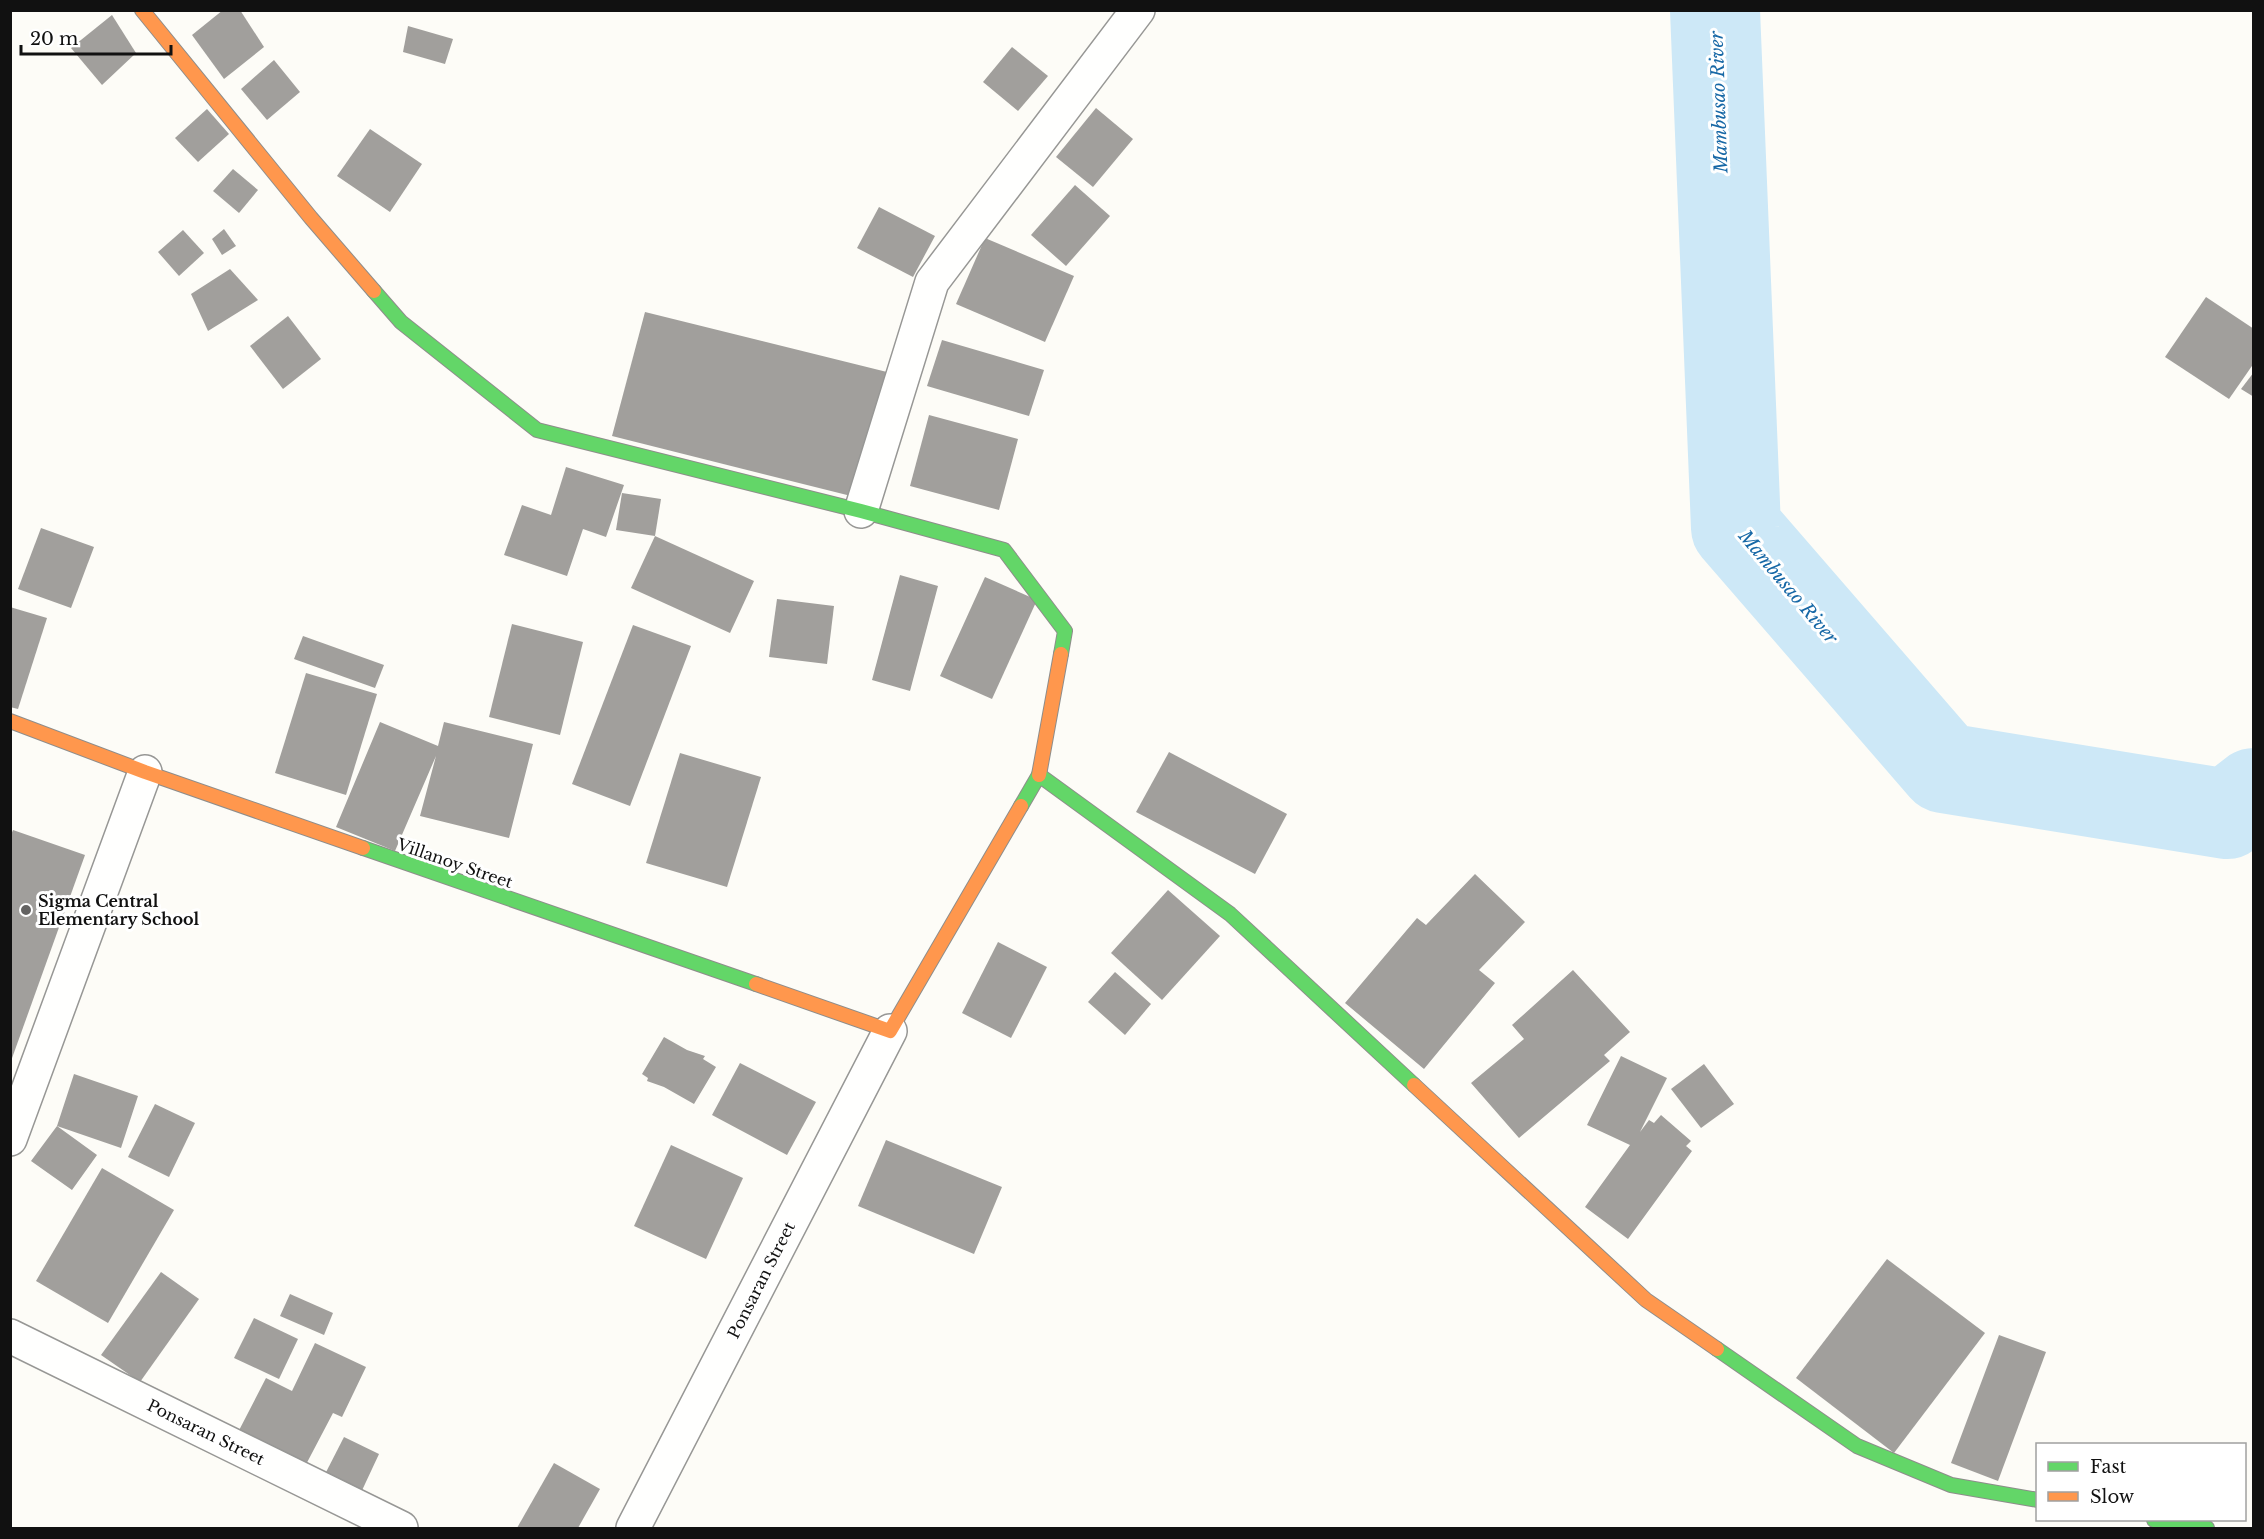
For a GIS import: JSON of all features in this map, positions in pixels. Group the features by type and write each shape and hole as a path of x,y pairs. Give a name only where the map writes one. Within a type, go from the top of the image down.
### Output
{"street":[{"path":"142,10 311,218 401,322 537,430 861,511 1004,550 1065,632 1039,776 890,1031"},
{"path":"861,511 932,282 1138,10"},
{"name":"Villanoy Street","path":"10,721 145,772 890,1031"},
{"path":"10,1139 145,772"},
{"path":"1039,776 1230,914 1646,1300 1857,1446 1951,1485 2036,1500"},
{"name":"Ponsaran Street","path":"633,1528 890,1031"},
{"name":"Ponsaran Street","path":"10,1336 401,1528"},
{"path":"2161,1521 2207,1528"}],"building":[{"path":"223,10 240,10 264,47 224,79 192,35"},
{"path":"112,15 136,53 102,85 71,48"},
{"path":"408,26 453,39 445,64 403,52"},
{"path":"1012,47 1048,76 1018,111 983,82"},
{"path":"274,60 300,92 267,120 241,89"},
{"path":"1096,108 1133,139 1093,187 1056,157"},
{"path":"207,109 229,134 198,162 175,138"},
{"path":"370,129 422,164 390,212 337,176"},
{"path":"233,169 258,190 239,213 213,191"},
{"path":"1075,185 1110,216 1066,266 1031,235"},
{"path":"879,207 935,236 913,277 857,248"},
{"path":"224,229 236,246 222,255 212,239"},
{"path":"183,230 204,253 179,276 158,252"},
{"path":"985,238 1074,276 1045,342 956,304"},
{"path":"230,269 258,300 208,331 191,294"},
{"path":"2206,297 2254,329 2254,363 2229,399 2165,357"},
{"path":"645,312 887,372 855,497 612,436"},
{"path":"288,316 321,359 283,389 250,346"},
{"path":"942,340 1044,370 1029,416 927,386"},
{"path":"2254,372 2254,397 2241,389"},
{"path":"929,415 1018,439 999,510 910,486"},
{"path":"566,467 624,485 606,537 583,529 567,576 504,555 522,505 551,515"},
{"path":"622,493 661,499 655,536 616,530"},
{"path":"41,528 94,547 71,608 18,589"},
{"path":"655,536 754,581 730,633 631,588"},
{"path":"900,575 938,586 910,691 872,680"},
{"path":"985,577 1037,600 992,699 940,676"},
{"path":"777,599 834,606 827,664 769,657"},
{"path":"10,607 47,618 18,709 10,707"},
{"path":"512,624 583,642 560,735 489,717"},
{"path":"633,625 691,646 630,806 572,784"},
{"path":"303,636 384,665 375,688 294,659"},
{"path":"306,673 377,694 346,795 275,773"},
{"path":"380,722 438,746 444,722 533,744 509,838 420,816 436,756 395,851 336,827"},
{"path":"1169,752 1287,814 1255,874 1136,812"},
{"path":"680,753 761,777 727,887 646,863"},
{"path":"13,830 85,855 11,1061 10,837"},
{"path":"1475,874 1525,922 1479,970 1495,983 1424,1069 1345,1003 1417,918 1426,925"},
{"path":"1168,890 1220,936 1162,1000 1111,953"},
{"path":"998,942 1047,967 1011,1038 962,1013"},
{"path":"1573,970 1630,1032 1604,1055 1610,1061 1519,1138 1471,1083 1524,1039 1512,1025"},
{"path":"1115,972 1151,1004 1125,1035 1088,1002"},
{"path":"664,1037 687,1050 705,1056 703,1059 716,1067 694,1104 664,1087 647,1081 648,1078 642,1074"},
{"path":"1621,1056 1667,1078 1640,1132 1649,1120 1654,1123 1661,1115 1691,1141 1686,1146 1692,1151 1628,1239 1585,1207 1630,1145 1587,1125"},
{"path":"740,1063 816,1102 787,1155 712,1115"},
{"path":"1704,1064 1734,1104 1701,1128 1671,1089"},
{"path":"74,1074 138,1096 121,1148 57,1126"},
{"path":"155,1104 195,1123 169,1177 128,1157"},
{"path":"57,1126 97,1155 72,1190 31,1161"},
{"path":"886,1140 1002,1187 974,1254 858,1206"},
{"path":"671,1145 743,1178 706,1259 634,1226"},
{"path":"102,1168 174,1210 108,1323 36,1281"},
{"path":"1887,1259 1985,1333 1894,1453 1796,1378"},
{"path":"161,1272 199,1299 140,1382 101,1355"},
{"path":"290,1294 333,1313 324,1335 280,1316"},
{"path":"254,1318 298,1339 279,1379 234,1358"},
{"path":"1999,1335 2046,1352 1998,1481 1951,1463"},
{"path":"315,1343 366,1367 342,1417 333,1413 301,1474 234,1440 266,1378 292,1391"},
{"path":"344,1437 379,1454 358,1499 322,1480"},
{"path":"554,1463 600,1489 578,1528 517,1528"}],"waterway":[{"name":"Mambusao River","path":"1715,10 1736,528 1944,768 2227,814 2254,793"}],"traffic: fast":[{"path":"374,291 401,322 537,430 861,511 1004,550 1065,631 1061,654"},
{"path":"1021,806 1039,775 1230,914 1414,1085"},
{"path":"363,848 756,984"},
{"path":"1717,1349 1857,1446 1951,1485 2036,1500"},
{"path":"2161,1521 2207,1528"}],"traffic: slow":[{"path":"142,10 311,218 374,291"},
{"path":"1039,775 1061,654"},
{"path":"10,721 145,772 363,848"},
{"path":"756,984 890,1031 1021,806"},
{"path":"1414,1085 1646,1300 1717,1349"}],"place":[{"name":"Sigma Central Elementary School","path":"26,910"}]}
